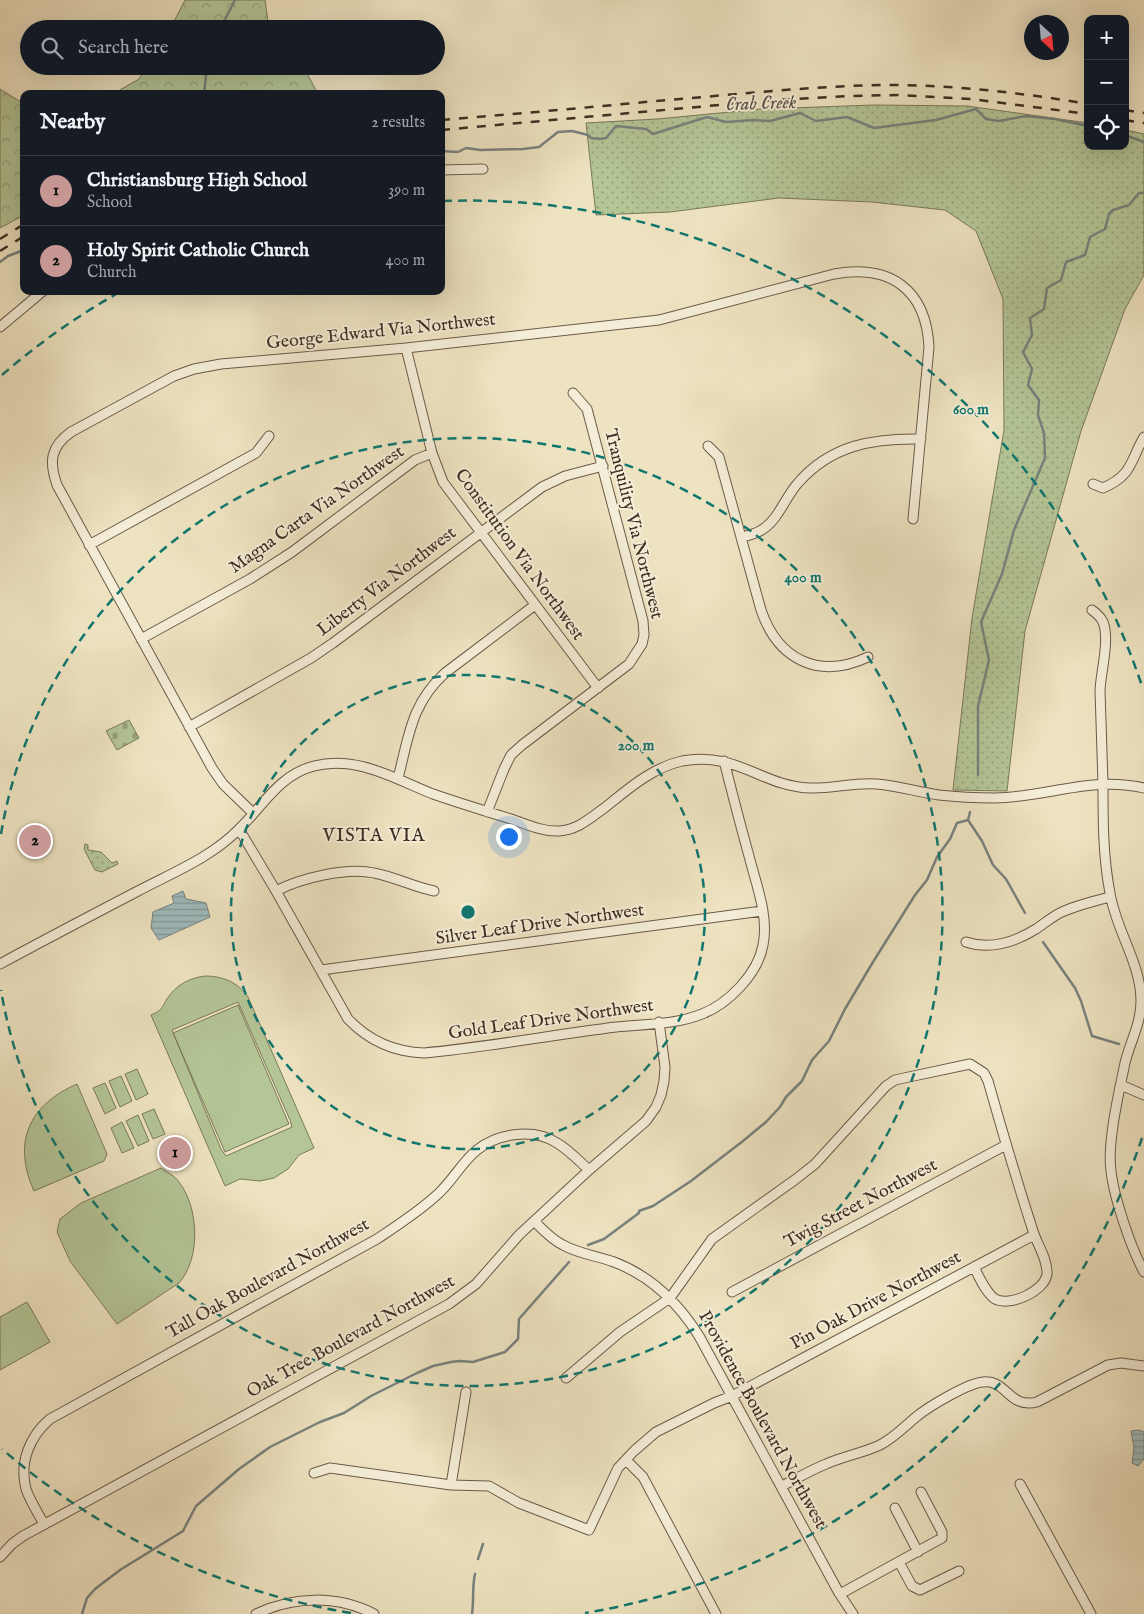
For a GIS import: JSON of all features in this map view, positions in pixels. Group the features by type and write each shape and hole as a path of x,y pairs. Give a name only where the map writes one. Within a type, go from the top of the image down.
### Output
{"street":[{"path":"445,170 483,169"},
{"name":"George Edward Via Northwest","path":"253,814 223,784 189,727 57,485 52,472 52,461 60,439 152,387 194,369 221,364 406,348 659,320 834,274 850,271 874,272 888,277 908,290 917,302 928,329 929,347 913,518"},
{"path":"0,327 38,295"},
{"name":"Constitution Via Northwest","path":"406,348 432,452 443,482 598,688"},
{"name":"Tranquility Via Northwest","path":"488,812 511,755 522,744 629,664 642,644 644,635 643,621 587,409 573,393"},
{"path":"90,545 256,454 269,436"},
{"path":"1093,484 1103,488 1116,482 1126,474 1144,437"},
{"path":"742,537 756,534 765,529 798,482 826,458 860,443 895,438 921,439"},
{"path":"708,446 719,457 766,625 782,647 806,663 820,666 835,667 852,664 868,657"},
{"name":"Magna Carta Via Northwest","path":"141,638 250,579 292,552 415,460 432,452"},
{"name":"Liberty Via Northwest","path":"189,727 312,658 531,495 553,481 577,472 603,466"},
{"path":"398,778 413,718 420,702 432,685 445,673 535,605"},
{"path":"1092,610 1103,620 1106,633 1106,650 1100,690 1105,862 1110,897 1121,933 1134,962 1139,980 1141,1001 1140,1018 1126,1061 1121,1085 1110,1148 1111,1171 1117,1199 1144,1272"},
{"path":"0,964 206,854 239,829 274,789 286,779 300,771 327,763 363,766 398,778 432,793 542,829 557,832 582,824 641,779 662,768 686,761 702,759 740,765 785,783 812,788 866,784 939,795 995,798 1033,794 1080,785 1103,784 1144,788"},
{"name":"Gold Leaf Drive Northwest","path":"239,829 348,1019 359,1030 387,1046 406,1052 424,1053 679,1020 701,1014 720,1005 735,992 756,965 763,947 765,929 762,911 724,761"},
{"path":"276,891 303,880 351,872 372,872 415,887 434,891"},
{"path":"966,942 978,946 990,946 1004,942 1027,934 1073,907 1110,897"},
{"name":"Silver Leaf Drive Northwest","path":"321,970 762,911"},
{"name":"Oak Tree Boulevard Northwest","path":"0,1556 15,1541 44,1524 458,1298 476,1284 519,1235 646,1121 656,1107 661,1095 665,1066 660,1022"},
{"path":"566,1378 620,1332 670,1298 712,1239 806,1172 823,1156 886,1086 895,1080 970,1064 984,1073 988,1081 1006,1145 1047,1273 1045,1281 1040,1287 1014,1301 1005,1302 993,1298 974,1267"},
{"path":"1121,1085 1144,1094"},
{"name":"Tall Oak Boulevard Northwest","path":"44,1524 26,1490 24,1470 28,1447 40,1427 50,1419 376,1239 422,1208 440,1192 477,1150 489,1142 516,1135 543,1137 557,1142 590,1170"},
{"name":"Twig Street Northwest","path":"732,1292 1006,1145"},
{"name":"Providence Boulevard Northwest","path":"534,1221 563,1245 616,1262 640,1275 670,1298 684,1313 699,1336 840,1594 853,1614"},
{"name":"Pin Oak Drive Northwest","path":"451,1485 489,1486 519,1502 588,1530 618,1468 634,1450 656,1432 732,1396 1034,1235"},
{"path":"782,1486 825,1464 864,1452 881,1444 895,1436 925,1410 971,1385 984,1381 994,1382 1020,1403 1027,1404 1037,1402 1108,1365 1121,1363 1144,1366"},
{"path":"314,1473 330,1468 451,1485 466,1392"},
{"path":"626,1460 643,1477 716,1614"},
{"path":"1020,1484 1091,1614"},
{"path":"840,1594 940,1541 943,1535 921,1492"},
{"path":"894,1508 918,1552"},
{"path":"899,1562 912,1586 920,1590 959,1571"},
{"name":"Providence Boulevard Northwest","path":"840,1594 848,1614"},
{"path":"256,1614 286,1604 314,1600 349,1604 374,1614"}],"green space":[{"path":"185,0 265,0 268,20 175,20"},
{"path":"141,75 308,75 316,90 120,90 139,79"},
{"path":"0,89 20,102 20,217 0,228"},
{"path":"875,105 967,106 1084,122 1084,150 1129,150 1129,131 1144,134 1144,275 1125,309 1081,431 1025,631 1007,791 953,790 972,618 1004,430 1003,299 976,231 945,210 872,202 779,198 670,212 596,215 586,123 657,119 761,109"},
{"path":"129,720 139,738 117,750 106,731"},
{"path":"85,844 88,845 88,850 101,852 112,863 117,861 118,864 102,872 95,870 84,849"},
{"path":"211,976 229,981 239,987 248,997 314,1148 299,1155 288,1169 274,1178 260,1181 240,1179 225,1186 151,1015 160,1010 179,986 188,980","holes":["238,1002 292,1127 226,1156 221,1149 172,1030"]},
{"path":"238,1005 289,1124 225,1152 173,1033"},
{"path":"137,1069 148,1094 136,1100 125,1074"},
{"path":"121,1076 132,1101 120,1107 109,1081"},
{"path":"105,1083 116,1108 105,1114 93,1088"},
{"path":"77,1084 107,1154 104,1161 34,1191 25,1157 25,1141 29,1127 36,1114 47,1103"},
{"path":"154,1109 165,1134 153,1139 142,1114"},
{"path":"138,1115 149,1141 138,1146 126,1121"},
{"path":"122,1122 134,1148 122,1153 111,1128"},
{"path":"161,1168 177,1180 186,1193 191,1205 195,1233 191,1260 186,1273 179,1283 117,1324 70,1261 57,1232 60,1219 81,1203"},
{"path":"27,1302 50,1342 0,1370 0,1317"}],"water":[{"path":"183,891 186,899 206,903 210,917 159,940 151,928 153,912 174,903 172,896"},
{"path":"1139,1430 1144,1432 1144,1459 1138,1466 1132,1463 1134,1448 1131,1431"}],"waterway":[{"path":"225,20 235,0"},
{"path":"204,90 206,75"},
{"name":"Crab Creek","path":"445,151 458,152 466,148 480,150 539,147 558,132 572,131 588,135 591,138 600,139 606,138 616,126 646,129 653,134 707,117 726,122 770,121 800,113 816,121 847,117 874,128 936,120 976,109 986,119 999,121 1026,116 1055,119 1084,125"},
{"name":"Crab Creek","path":"1129,136 1144,142"},
{"path":"978,775 978,706 989,660 981,622 1002,574 1014,530 1045,458 1044,433 1038,415 1039,400 1028,385 1032,369 1023,352 1032,335 1030,318 1044,309 1047,288 1061,280 1066,262 1085,255 1090,237 1105,229 1109,214 1113,210 1129,205 1139,193 1144,193"},
{"name":"Crab Creek","path":"0,262 8,256 20,252"},
{"path":"968,820 970,812"},
{"path":"968,820 982,841 993,865 1006,879 1025,913"},
{"path":"588,1245 604,1239 639,1213 639,1211 653,1206 691,1181 766,1122 780,1107 786,1097 802,1081 812,1060 829,1041 845,1009 873,962 915,895 927,880 937,857 950,839 957,823 968,820"},
{"path":"1043,942 1075,988 1092,1036 1119,1044"},
{"path":"82,1614 87,1598 95,1589 120,1570 183,1531 196,1506 239,1469 270,1447 320,1422 344,1413 371,1396 433,1366 460,1361 473,1362 505,1352 518,1339 519,1319 569,1262"},
{"path":"478,1559 483,1544"},
{"path":"472,1614 475,1574"}],"railway":[{"path":"445,120 781,90 867,85 920,86 1016,93 1084,103"},
{"path":"445,130 775,100 851,96 898,95 971,99 1084,113"},
{"path":"1129,111 1144,113"},
{"path":"1129,121 1144,123"},
{"path":"0,239 20,226"},
{"path":"0,251 20,238"}],"place":[{"name":"Holy Spirit Catholic Church","path":"35,841"},
{"name":"Christiansburg High School","path":"175,1153"}],"district":[{"name":"VISTA VIA","path":"374,836"}]}
